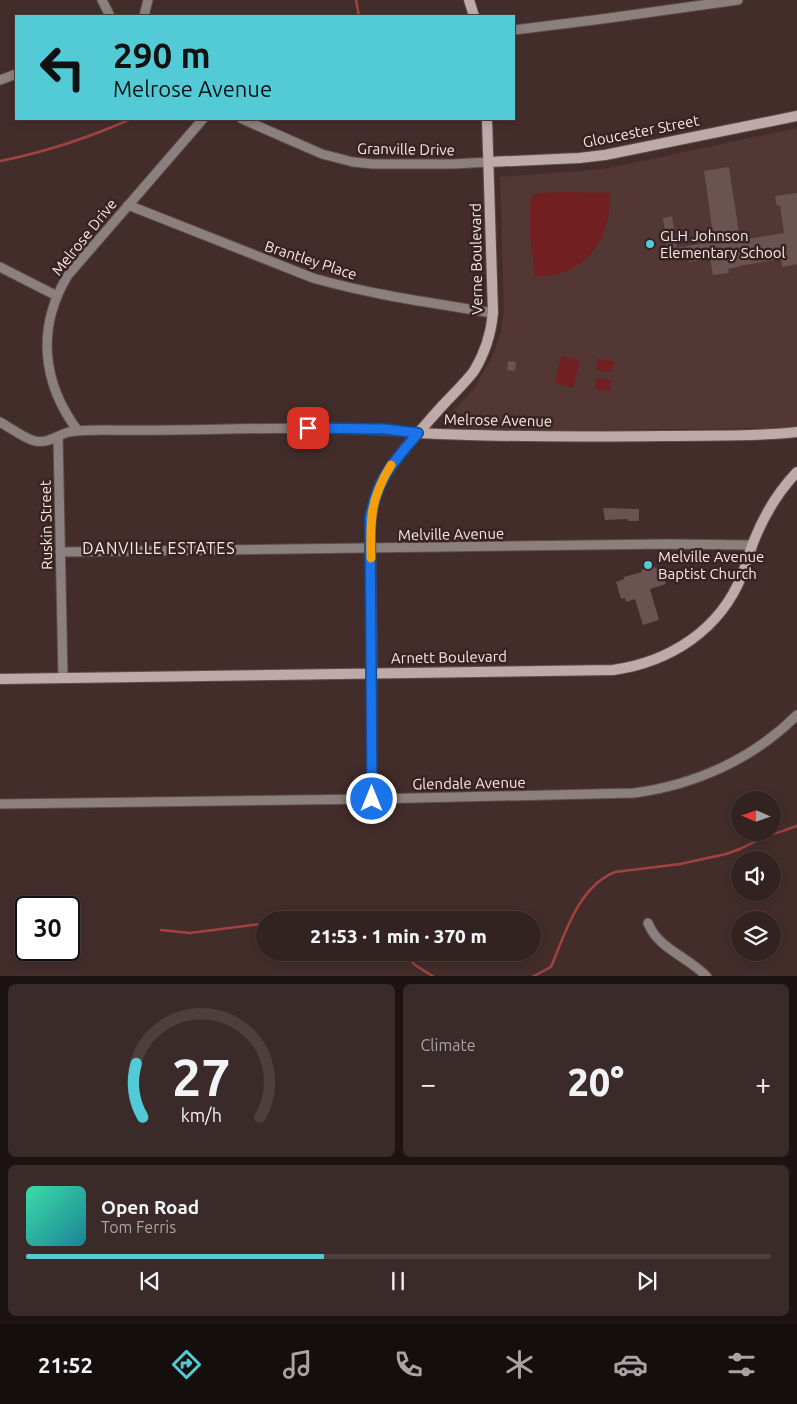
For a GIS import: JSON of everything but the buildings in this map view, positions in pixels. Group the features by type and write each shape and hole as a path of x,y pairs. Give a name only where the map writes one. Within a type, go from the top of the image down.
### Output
{"street":[{"path":"102,0 110,15"},
{"path":"144,15 148,0"},
{"path":"469,0 474,15"},
{"path":"515,30 738,0"},
{"path":"0,80 15,74"},
{"name":"Gloucester Street","path":"488,162 605,156 797,116"},
{"name":"Melrose Drive","path":"78,431 60,404 49,370 47,354 48,325 56,296 68,275 202,120"},
{"name":"Granville Drive","path":"244,120 322,154 353,162 373,164 453,164 488,162"},
{"name":"Verne Boulevard","path":"372,673 370,518 377,491 392,464 473,372 488,341 493,314 487,120"},
{"name":"Brantley Place","path":"128,205 313,278 381,295 493,314"},
{"path":"0,267 56,296"},
{"path":"0,422 36,441 50,440 78,431"},
{"name":"Melrose Avenue","path":"78,431 326,428 384,429 418,433 480,436 586,437 797,432"},
{"name":"Ruskin Street","path":"58,436 63,678"},
{"name":"Arnett Boulevard","path":"0,679 613,670 645,664 681,647 713,621 734,592 752,544 768,512 779,494 797,472"},
{"name":"Melville Avenue","path":"60,552 752,544"},
{"path":"372,673 372,799"},
{"name":"Glendale Avenue","path":"0,804 634,793 656,790 701,777 728,765 770,738 797,715"},
{"path":"648,923 654,935 661,942 695,965 707,976"}],"shaded area":[{"name":"GLH Johnson Elementary School","path":"797,128 797,426 512,431 443,426 442,422 474,389 492,357 500,335 504,311 500,177 604,169"},
{"path":"536,193 610,193 606,226 592,253 581,263 553,275 535,277 530,235 530,201"},
{"path":"561,356 580,360 573,388 555,383"},
{"path":"598,359 614,361 612,372 597,370"},
{"path":"596,378 611,380 610,391 595,389"}],"waterway":[{"path":"356,0 359,15"},
{"path":"0,161 67,144 129,120"},
{"path":"534,976 551,967 574,913 591,889 602,879 615,872 680,864 726,854 797,826"},
{"path":"161,930 190,933 256,925"},
{"path":"411,961 432,976"}],"slow traffic":[{"path":"371,558 370,518 373,503 377,491 391,465"}],"place":[{"name":"GLH Johnson Elementary School","path":"650,244"},
{"name":"Melville Avenue Baptist Church","path":"648,565"}],"district":[{"name":"DANVILLE ESTATES","path":"159,548"}],"route":[{"path":"308,428 384,429 418,433 392,464 384,477 377,491 370,518 372,799"}]}
